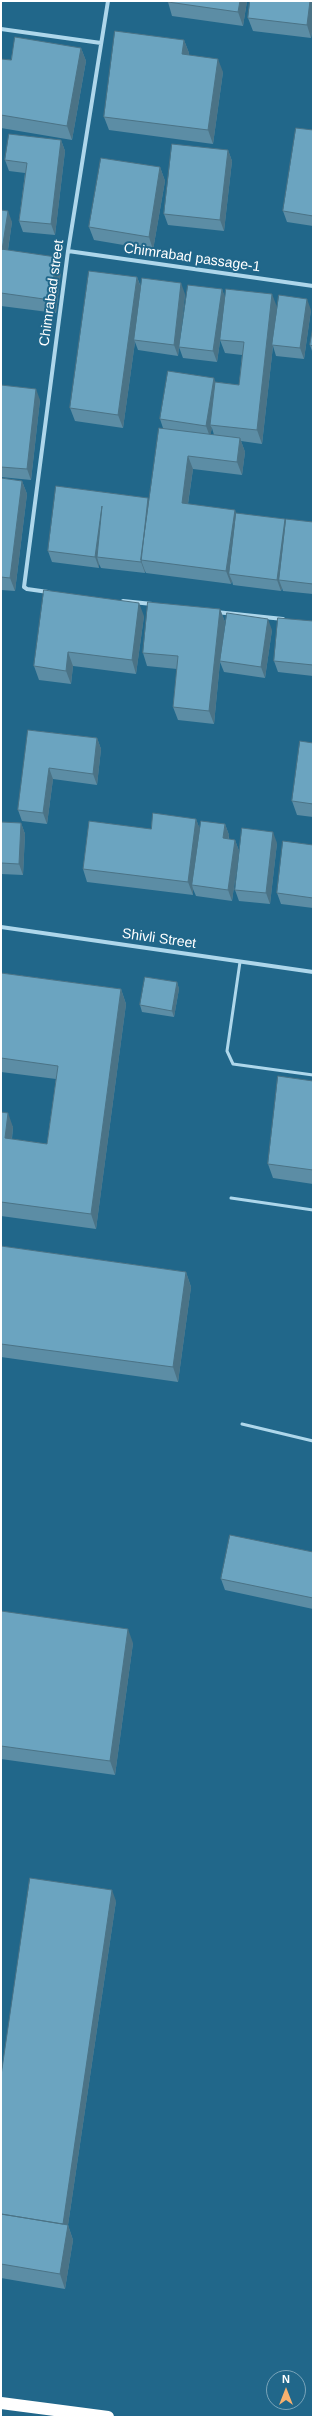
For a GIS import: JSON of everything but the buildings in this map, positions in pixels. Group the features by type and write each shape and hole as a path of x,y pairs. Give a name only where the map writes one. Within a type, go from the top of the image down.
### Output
{"highway":[{"path":"1,2403 108,2417"}],"street":[{"name":"Chimrаbаd street","path":"51,592 25,589 68,251 108,1"},
{"path":"1,28 102,43"},
{"name":"Chimrаbаd passage-1","path":"68,251 313,286"},
{"path":"114,600 154,604"},
{"path":"210,611 289,620"},
{"name":"Shivli Street","path":"1,926 313,972"}],"lane":[{"path":"240,962 227,1052 233,1064 313,1075"},
{"path":"231,1198 313,1210"},
{"path":"242,1424 313,1441"}]}
